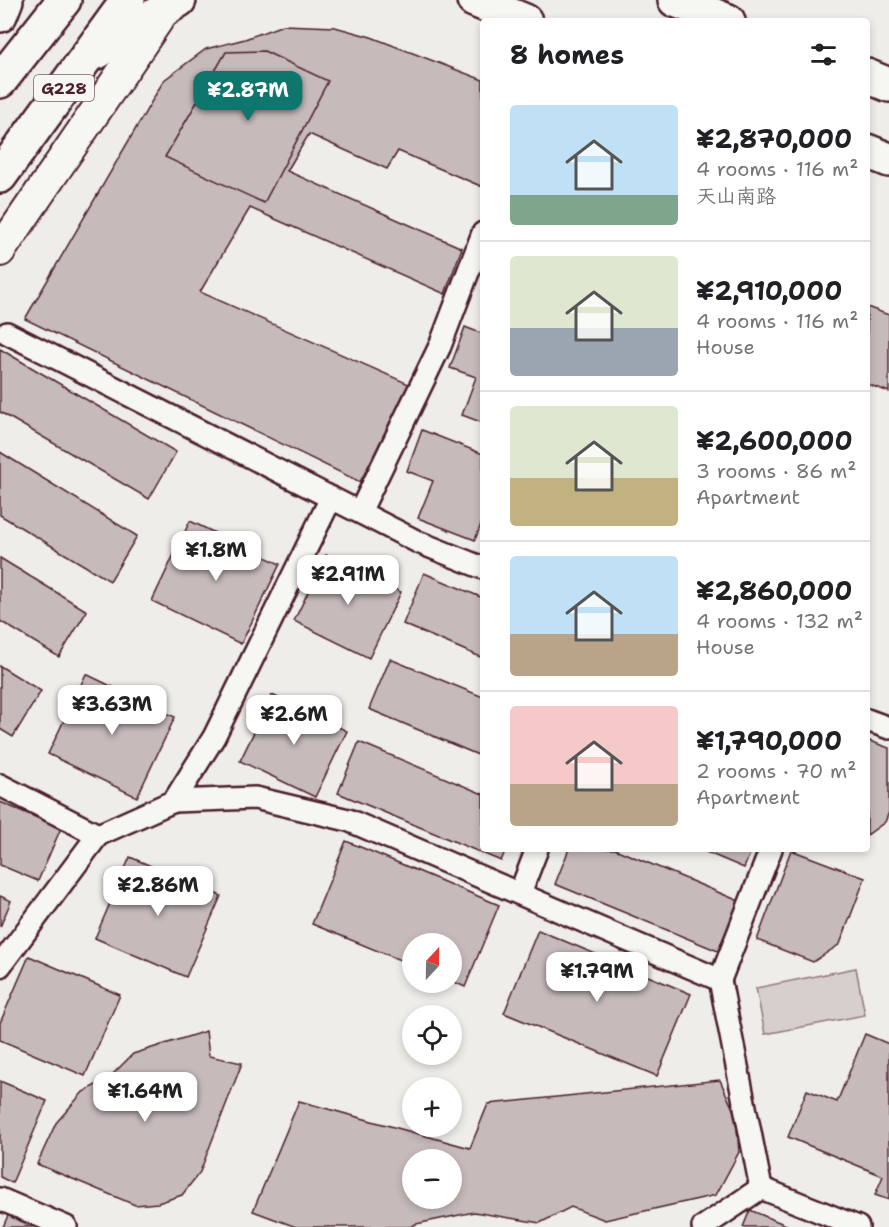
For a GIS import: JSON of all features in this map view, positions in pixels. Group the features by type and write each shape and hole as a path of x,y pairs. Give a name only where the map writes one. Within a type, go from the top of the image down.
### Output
{"main road":[{"name":"G228","path":"0,81 64,0"},
{"name":"G228","path":"0,176 128,0"},
{"path":"474,0 518,18"},
{"path":"675,0 720,18"},
{"path":"83,61 173,4"},
{"path":"0,251 173,4"},
{"path":"870,77 889,85"},
{"path":"870,152 889,160"}],"street":[{"path":"360,512 440,346 480,241"},
{"path":"7,333 418,542 480,567"},
{"path":"174,801 214,737 331,498"},
{"path":"870,721 889,728"},
{"path":"0,785 98,836"},
{"path":"0,966 98,836 174,801 255,798 348,820 720,980"},
{"path":"520,893 536,852"},
{"path":"760,1188 720,980 770,852"},
{"path":"703,1227 760,1188"},
{"path":"760,1188 858,1227"},
{"path":"0,1199 66,1227"}],"shaded area":[{"path":"856,968 865,1015 765,1034 756,988"}],"building":[{"path":"283,25 335,27 371,37 480,79 480,186 398,151 387,169 309,134 287,171 462,248 445,294 250,208 200,292 411,385 360,482 25,319 164,80 206,49 245,39"},
{"path":"264,51 328,81 264,203 165,157 226,52"},
{"path":"870,308 889,315 889,392 870,385"},
{"path":"465,327 480,333 480,422 462,415 476,377 450,368"},
{"path":"0,349 176,452 149,499 0,412"},
{"path":"422,430 480,453 480,527 475,540 418,518 433,481 407,471"},
{"path":"0,452 137,536 110,581 0,515"},
{"path":"190,521 280,564 241,644 152,601"},
{"path":"326,555 401,592 369,658 294,621"},
{"path":"0,558 87,611 59,657 0,621"},
{"path":"424,573 480,597 480,657 403,624"},
{"path":"390,659 480,696 480,756 369,709"},
{"path":"0,666 41,691 13,737 0,729"},
{"path":"86,674 175,717 137,797 48,754"},
{"path":"272,695 347,731 315,797 240,761"},
{"path":"870,741 889,748 889,812 885,822 870,833"},
{"path":"359,742 480,793 480,852 505,852 501,861 338,793"},
{"path":"0,802 61,828 38,881 0,865"},
{"path":"346,841 499,905 465,987 462,986 462,933 402,933 402,961 312,924"},
{"path":"568,852 622,852 739,901 718,951 555,884"},
{"path":"706,852 751,852 744,868"},
{"path":"790,852 796,852 865,878 840,944 813,962 757,940"},
{"path":"130,857 221,896 186,977 95,938"},
{"path":"0,896 11,901 0,927"},
{"path":"538,930 691,994 657,1076 504,1013"},
{"path":"29,956 120,995 85,1076 0,1040 0,1023"},
{"path":"206,1031 209,1056 242,1063 200,1172 182,1195 158,1203 135,1205 37,1164 56,1123 83,1092 109,1078 133,1054"},
{"path":"865,1034 889,1044 889,1200 875,1195 883,1176 788,1137 807,1090 837,1102"},
{"path":"720,1080 736,1116 739,1152 716,1195 605,1220 571,1207 540,1223 474,1212 410,1227 296,1227 253,1211 299,1101 402,1129 402,1137 430,1137 470,1148 488,1104"},
{"path":"0,1081 47,1101 12,1183 0,1177"},
{"path":"750,1210 791,1227 743,1227"},
{"path":"9,1213 41,1227 3,1227"}]}
